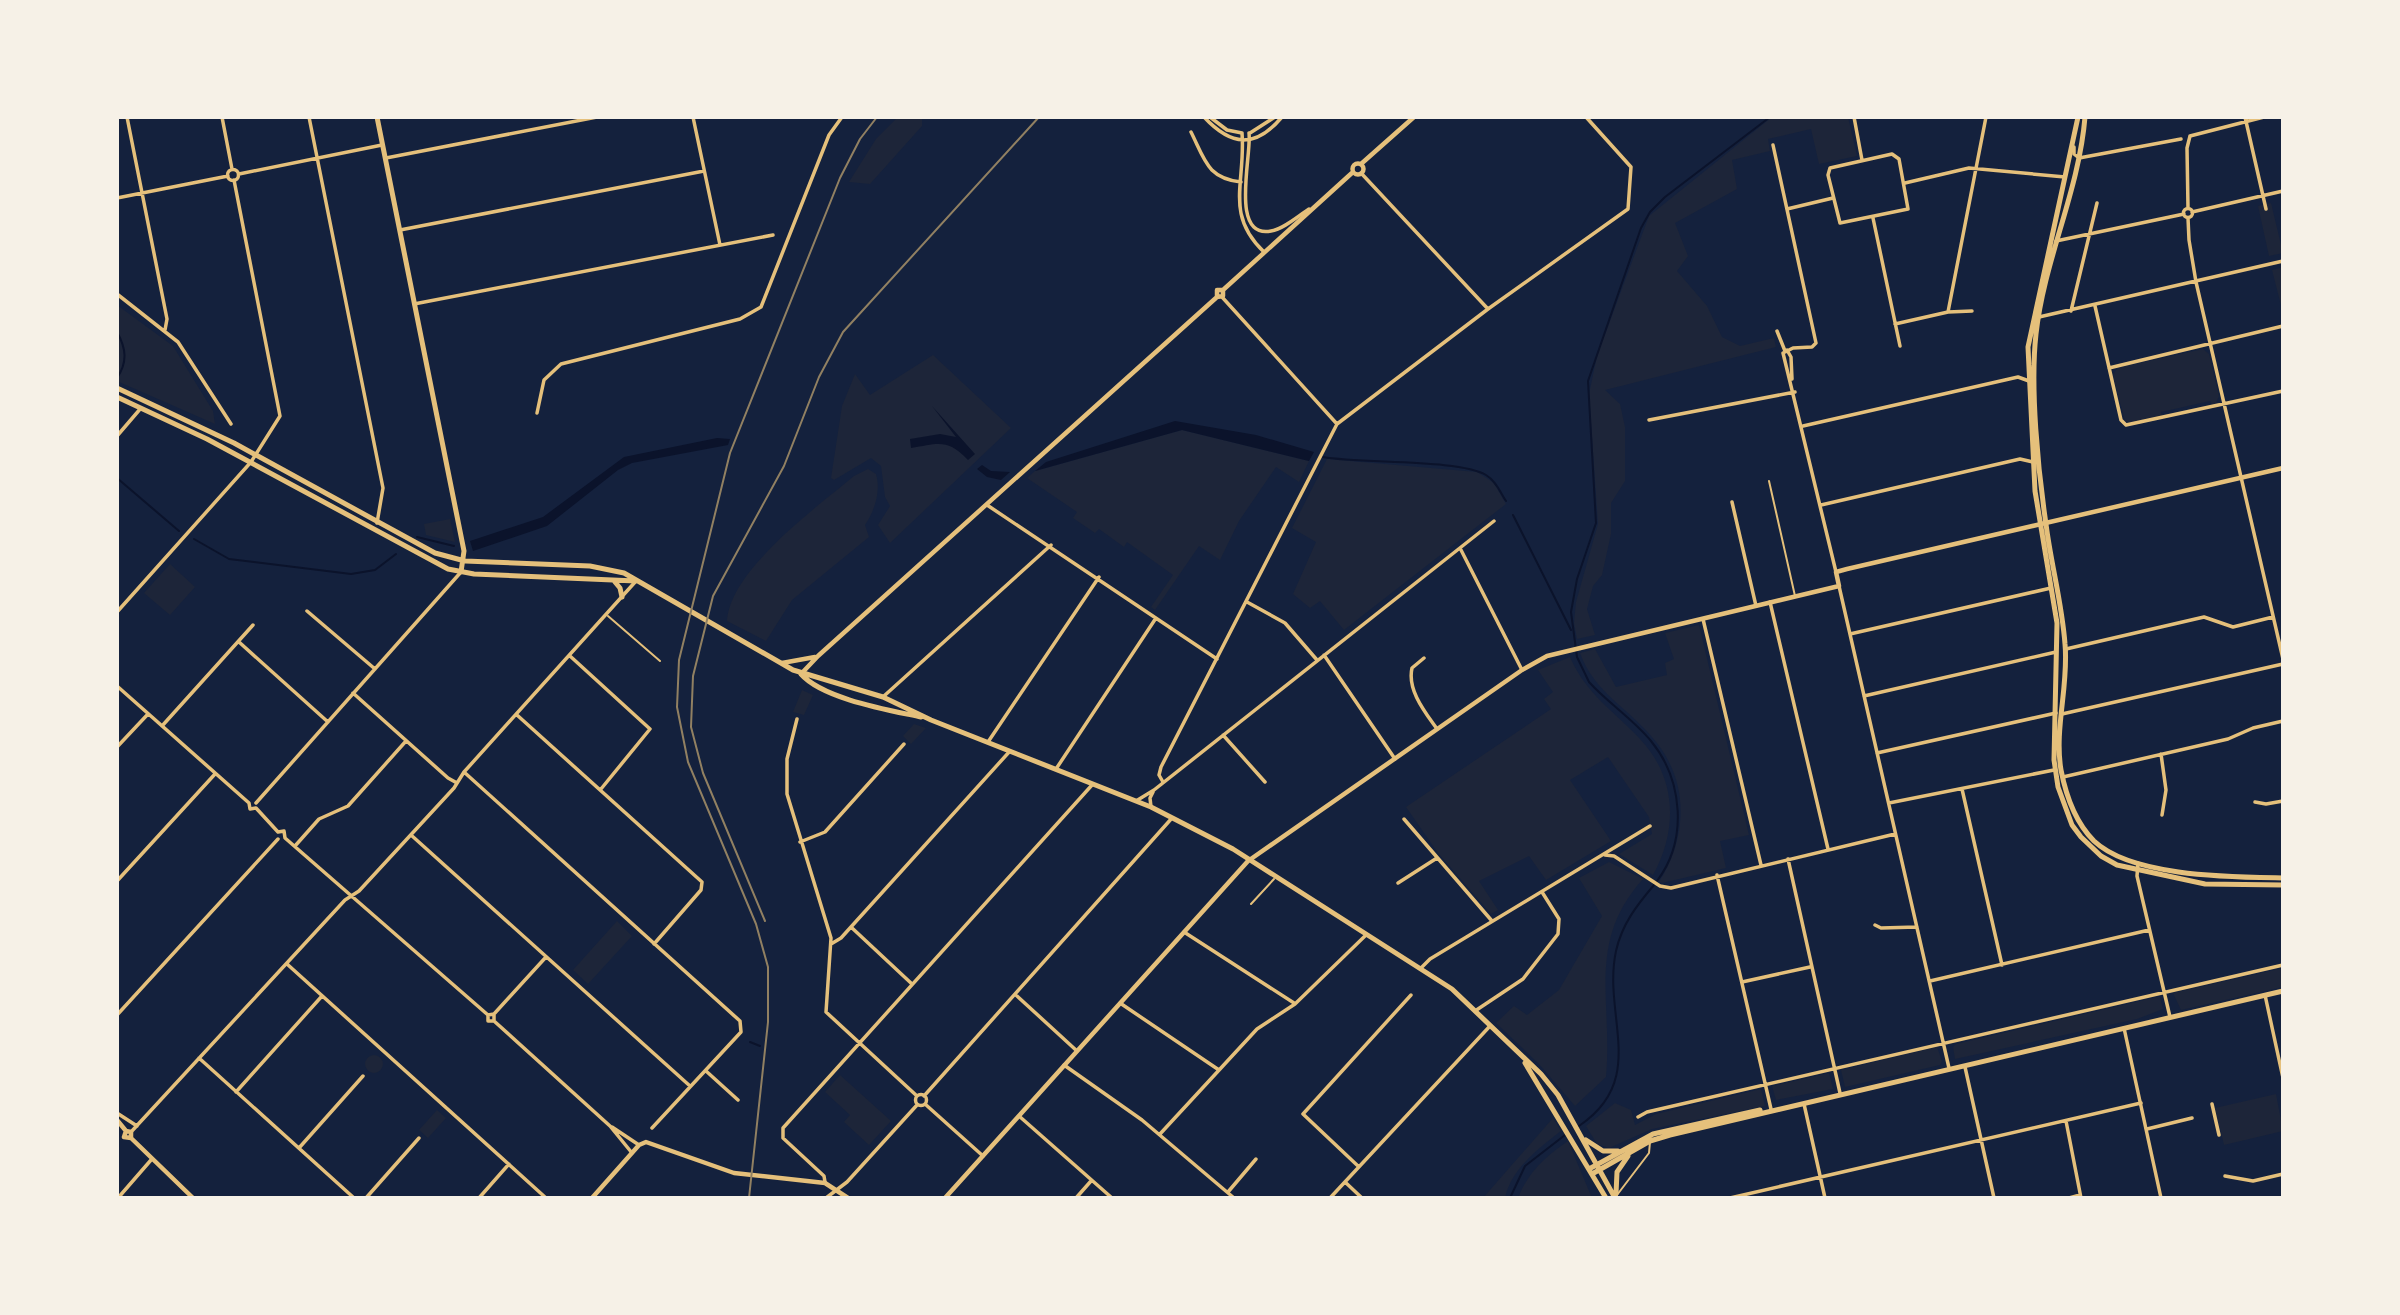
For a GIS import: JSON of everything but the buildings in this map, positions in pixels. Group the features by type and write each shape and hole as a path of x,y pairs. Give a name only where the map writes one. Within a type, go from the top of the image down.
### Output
{"main road":[{"path":"377,117 465,561 461,572"},
{"path":"1353,172 1353,166 1361,164 1414,117"},
{"path":"2078,117 2074,145 2029,336 2033,462 2059,652 2063,776 2074,813 2087,833 2111,853 2138,863 2217,877 2283,878"},
{"path":"2085,117 2079,158 2039,317 2035,387 2042,524 2066,649 2054,771 2063,804 2081,838 2104,859 2137,871 2205,884 2283,885"},
{"path":"2070,159 2079,158"},
{"path":"801,674 1219,297 1217,290 1223,290 1353,172 1362,173 1361,164"},
{"path":"117,388 257,455 425,549 465,561 598,567 624,573 770,659 801,674 883,697 931,720 1152,807 1250,859 1452,989 1549,1083 1575,1122 1616,1197"},
{"path":"117,397 251,462 437,564 461,572 636,581"},
{"path":"945,1198 1250,859 1522,670 1547,656 1839,586 1836,572 2283,468"},
{"path":"612,580 620,588 622,597"},
{"path":"778,663 818,656"},
{"path":"801,674 808,682 846,697 931,720"},
{"path":"1598,1164 1650,1141 1771,1109 2283,991"},
{"path":"1521,1058 1605,1198"},
{"path":"1591,1171 1622,1150 1663,1131 1771,1109"},
{"path":"117,1120 151,1160 193,1198"},
{"path":"1582,1136 1604,1151 1622,1150"},
{"path":"592,1198 639,1145 660,1144 741,1174 825,1183 848,1198"},
{"path":"1616,1197 1617,1172 1632,1150"}],"street":[{"path":"127,117 167,319 165,330"},
{"path":"222,117 232,169 228,176"},
{"path":"309,117 383,488 377,523"},
{"path":"385,159 597,117"},
{"path":"693,117 720,245"},
{"path":"537,414 544,380 561,364 740,319 757,311 767,297 829,135 842,117"},
{"path":"1204,117 1222,134 1243,141 1250,140 1282,117"},
{"path":"1210,117 1227,130 1242,133 1249,133 1275,117"},
{"path":"1163,782 1159,775 1161,767 1337,424 1488,309 1628,209 1631,167 1586,117"},
{"path":"1854,117 1862,160"},
{"path":"1948,312 1986,117"},
{"path":"2074,145 2074,154 2079,158 2181,139 2185,134 2190,136 2264,117"},
{"path":"2245,120 2266,209"},
{"path":"1191,132 1214,173 1224,179 1247,183"},
{"path":"1242,133 1241,223 1248,236 1264,251"},
{"path":"1249,133 1246,216 1260,230 1276,230 1314,206"},
{"path":"1877,753 2283,662 2196,282 2186,216 2190,210 2187,143 2190,136"},
{"path":"2181,139 2187,143"},
{"path":"234,180 239,174 382,145"},
{"path":"1773,145 1816,340 1815,346 1785,351"},
{"path":"1897,154 1905,183 1908,209 1840,223 1833,198 1830,168 1897,154"},
{"path":"1905,183 1975,168 2065,177"},
{"path":"232,169 239,174"},
{"path":"399,230 704,171"},
{"path":"1362,173 1488,309"},
{"path":"117,198 228,176 234,180 280,408 277,421 257,455 117,612"},
{"path":"2056,241 2186,216 2190,210 2283,191"},
{"path":"1787,209 1833,198"},
{"path":"2071,310 2098,203"},
{"path":"1873,218 1900,346"},
{"path":"414,304 773,235"},
{"path":"2039,317 2283,261"},
{"path":"117,294 165,330 186,352 231,425"},
{"path":"1219,297 1337,424"},
{"path":"2095,306 2121,420 2129,426 2283,391"},
{"path":"1895,324 1948,312 1972,311"},
{"path":"2109,368 2283,326"},
{"path":"1777,331 1785,351 1836,572"},
{"path":"1791,357 1803,349"},
{"path":"1785,351 1791,357 1792,382"},
{"path":"1803,426 2018,377 2029,381"},
{"path":"1649,420 1795,392"},
{"path":"117,436 141,408"},
{"path":"1821,505 2020,459 2033,462"},
{"path":"1732,502 1756,606"},
{"path":"987,505 1051,545 1217,659"},
{"path":"1136,801 1154,790 1494,521"},
{"path":"883,697 1051,545"},
{"path":"1460,548 1522,670"},
{"path":"117,686 249,803 250,809 461,572"},
{"path":"988,742 1098,578"},
{"path":"128,1131 138,1126 287,964 411,835 464,772 636,581"},
{"path":"1839,586 1949,1068"},
{"path":"1850,634 2051,588"},
{"path":"1246,602 1285,623 1317,660"},
{"path":"1770,602 1828,850"},
{"path":"307,611 375,669"},
{"path":"2066,649 2204,617 2227,627 2273,617"},
{"path":"1056,769 1157,618"},
{"path":"1703,619 1761,865"},
{"path":"162,726 253,625"},
{"path":"239,642 328,722"},
{"path":"1864,696 2059,652"},
{"path":"570,656 650,729 601,789"},
{"path":"1324,656 1395,759"},
{"path":"1424,658 1412,668 1410,677 1420,704 1437,729"},
{"path":"353,694 457,783"},
{"path":"117,747 148,714"},
{"path":"517,715 704,884 654,944"},
{"path":"797,719 787,759 788,802 831,944 826,1012 858,1045 917,1096 924,1096 1017,996 1172,818"},
{"path":"2063,776 2228,739 2253,728 2283,721"},
{"path":"1223,735 1265,782"},
{"path":"295,846 319,819 348,806 406,741"},
{"path":"800,842 825,832 904,744"},
{"path":"831,944 851,928 1010,751"},
{"path":"2161,754 2166,790 2162,815"},
{"path":"1889,803 2054,771"},
{"path":"464,772 740,1021 741,1032 652,1129"},
{"path":"117,881 215,774"},
{"path":"825,1183 824,1175 785,1140 781,1133 1093,783"},
{"path":"1962,789 2002,965"},
{"path":"1152,807 1150,798 1154,790"},
{"path":"2255,802 2266,804 2283,801"},
{"path":"256,805 278,832 278,839"},
{"path":"1404,819 1492,921"},
{"path":"1421,968 1430,959 1650,826"},
{"path":"278,832 285,832 285,838"},
{"path":"1605,855 1614,856 1660,886 1671,888 1895,834"},
{"path":"411,835 691,1087"},
{"path":"117,1015 278,839 285,838 488,1015 488,1021 494,1021 610,1126 632,1153"},
{"path":"1398,883 1437,858"},
{"path":"1788,859 1840,1093"},
{"path":"2138,863 2137,871 2149,930 2170,1017"},
{"path":"1717,875 1771,1109"},
{"path":"1475,1011 1524,979 1558,934 1559,919 1542,892"},
{"path":"1875,925 1881,928 1917,928"},
{"path":"851,928 912,984"},
{"path":"1929,981 2149,930"},
{"path":"1184,932 1294,1004"},
{"path":"1160,1134 1257,1029 1294,1004 1367,933"},
{"path":"488,1015 494,1014 546,957"},
{"path":"287,964 546,1198"},
{"path":"1639,1117 1647,1112 1765,1084 2283,965"},
{"path":"1742,982 1810,967"},
{"path":"1358,1166 1303,1114 1411,995"},
{"path":"2265,995 2283,1078"},
{"path":"236,1092 323,996"},
{"path":"1017,996 1077,1051"},
{"path":"1119,1003 1219,1070"},
{"path":"494,1014 494,1021"},
{"path":"1330,1198 1490,1026"},
{"path":"2124,1028 2161,1198"},
{"path":"199,1058 354,1198"},
{"path":"1064,1065 1160,1134 1234,1198"},
{"path":"1965,1065 1994,1198"},
{"path":"706,1071 738,1100"},
{"path":"299,1148 363,1076"},
{"path":"917,1096 917,1105"},
{"path":"924,1096 925,1104 983,1156"},
{"path":"1803,1101 1825,1198"},
{"path":"1730,1198 2141,1103"},
{"path":"826,1198 838,1189 917,1105 925,1104"},
{"path":"2212,1104 2219,1135"},
{"path":"117,1113 138,1126"},
{"path":"1019,1116 1112,1198"},
{"path":"2147,1129 2192,1118"},
{"path":"2066,1121 2081,1196 2068,1198"},
{"path":"610,1126 639,1145"},
{"path":"366,1198 419,1138"},
{"path":"1228,1193 1256,1159"},
{"path":"118,1198 151,1160"},
{"path":"479,1198 509,1164"},
{"path":"2225,1176 2253,1181 2283,1174"},
{"path":"1076,1198 1091,1180"},
{"path":"1345,1182 1362,1198"}],"lane":[{"path":"1769,481 1795,596"},
{"path":"607,615 660,662"},
{"path":"1251,904 1277,876"},
{"path":"1616,1197 1622,1193 1649,1153 1650,1141"}],"shaded area":[{"path":"898,117 922,117 922,126 870,184 849,182 876,139"},
{"path":"1772,117 1848,117 1857,156 1819,164 1811,129 1768,139 1770,151 1732,160 1737,189 1675,223 1688,256 1677,271 1707,306 1722,337 1740,346 1774,338 1776,347 1605,390 1620,404 1625,427 1625,481 1611,503 1611,534 1602,575 1593,586 1587,609 1595,635 1577,639 1574,623 1576,602 1598,524 1589,394 1597,356 1649,216"},
{"path":"2271,203 2283,253 2269,256 2258,206"},
{"path":"2283,267 2283,313 2272,270"},
{"path":"117,305 173,346 213,411 215,424 117,381"},
{"path":"2203,349 2209,354 2219,396 2216,403 2212,405 2210,401 2161,412 2162,417 2129,423 2125,421 2113,376 2117,368"},
{"path":"933,355 1011,428 890,543 878,525 890,506 885,497 881,466 871,458 834,480 831,478 842,406 855,374 870,395"},
{"path":"932,406 975,454 968,460 948,445 911,448 910,439 940,434 956,437"},
{"path":"1175,421 1256,435 1314,452 1309,461 1182,430 1035,471 1046,462"},
{"path":"1182,430 1309,461 1299,482 1276,467 1239,521 1220,560 1199,546 1155,610 1151,607 1173,575 1127,542 1124,547 1099,529 1095,533 1073,518 1077,512 1027,478 1035,471"},
{"path":"717,438 730,439 728,445 632,463 618,470 547,526 473,551 470,541 543,517 624,457"},
{"path":"1327,459 1477,472 1494,483 1506,504 1344,630 1320,601 1310,608 1293,594 1316,542 1292,528"},
{"path":"982,465 991,471 1010,472 1001,480 987,477 977,469"},
{"path":"868,469 876,474 878,487 872,513 865,525 869,537 792,600 766,641 727,621 732,601 759,561 798,522 854,476"},
{"path":"450,519 455,542 426,535 424,524"},
{"path":"170,564 195,587 170,615 144,593"},
{"path":"1699,625 1749,835 1720,841 1726,868 1662,883 1659,882 1669,864 1680,827 1679,790 1673,771 1652,737 1602,689 1586,667 1580,653 1595,649 1616,687 1667,675 1665,663 1674,659 1665,633"},
{"path":"1570,657 1592,692 1640,739 1661,770 1670,805 1667,840 1653,875 1619,854 1652,834 1649,817 1608,757 1570,780 1611,841 1546,880 1529,856 1479,881 1498,910 1491,914 1438,853 1406,807 1551,709 1544,699 1553,692 1538,670"},
{"path":"802,690 813,695 804,715 793,712"},
{"path":"914,724 926,728 911,744 903,736"},
{"path":"1609,862 1643,879 1625,902 1614,926 1608,949 1606,1077 1575,1106 1539,1064 1496,1023 1514,1006 1527,1015 1559,990 1602,916 1579,878"},
{"path":"617,921 632,936 588,984 573,970"},
{"path":"2283,968 2283,987 2181,1010 2173,993"},
{"path":"2160,997 2163,1009 2137,1019 1955,1059 1953,1047 1956,1044"},
{"path":"1937,1047 1942,1061 1940,1065 1845,1087 1841,1070"},
{"path":"370,1055 378,1055 383,1064 381,1071 370,1073 365,1068 365,1060"},
{"path":"1829,1073 1833,1089 1776,1100 1772,1086"},
{"path":"840,1075 891,1121 869,1145 844,1122 850,1115 825,1092"},
{"path":"1761,1089 1765,1106 1652,1129 1609,1148 1597,1144 1586,1126 1615,1103 1631,1110 1635,1125 1656,1114"},
{"path":"2276,1094 2283,1131 2224,1145 2215,1108"},
{"path":"437,1110 446,1118 428,1138 419,1130"},
{"path":"1553,1118 1561,1131 1535,1152 1520,1169 1508,1187 1505,1198 1483,1198"},
{"path":"1568,1141 1592,1198 1518,1198 1538,1165"}],"waterway":[{"path":"1657,881 1674,847 1677,829 1678,810 1670,774 1651,741 1589,682 1577,657 1571,612 1577,579 1596,523 1588,381 1641,228 1650,212 1665,197 1770,117"},
{"path":"117,332 125,355 117,378"},
{"path":"1323,457 1433,464 1473,470 1489,477 1506,501"},
{"path":"117,478 179,531"},
{"path":"1513,515 1571,630"},
{"path":"417,537 454,546"},
{"path":"194,539 229,559 351,574 375,570 396,554"},
{"path":"1579,1126 1600,1108 1612,1088 1618,1067 1613,975 1616,951 1626,924 1654,885"},
{"path":"750,1042 760,1046"},
{"path":"1510,1198 1525,1166 1565,1135"}],"railway":[{"path":"749,1198 768,1022 768,967 756,924 688,762 677,707 679,660 730,453 840,178 860,139 877,117"},
{"path":"765,921 703,773 691,727 693,676 713,596 784,466 819,377 843,332 1039,117"}]}
